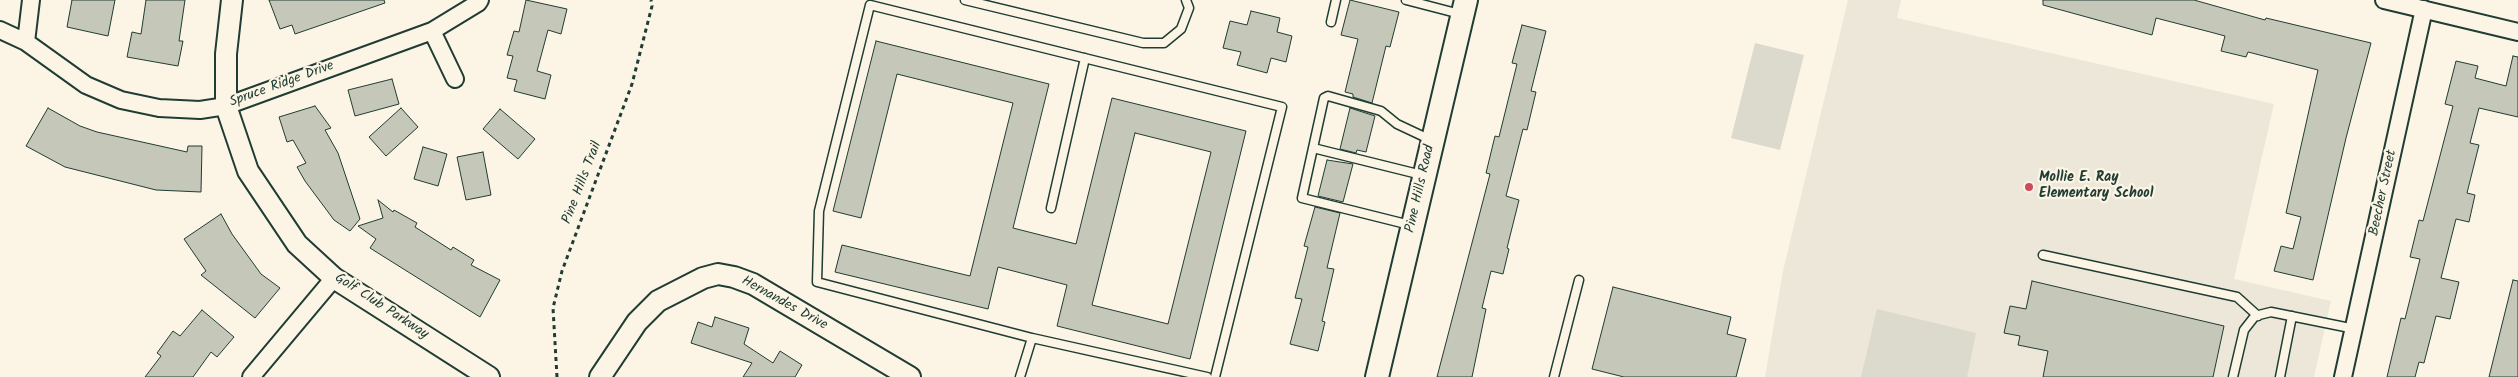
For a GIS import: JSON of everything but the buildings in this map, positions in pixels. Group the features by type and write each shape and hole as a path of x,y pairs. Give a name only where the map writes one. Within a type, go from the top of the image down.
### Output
{"main road":[{"name":"Pine Hills Road","path":"1376,377 1464,7"}],"street":[{"path":"26,42 31,0"},
{"name":"Golf Club Parkway","path":"232,0 226,54 226,106 248,172 297,244 334,278 489,377"},
{"name":"Spruce Ridge Drive","path":"0,30 26,42 86,85 121,100 159,108 200,110 226,106 432,31 480,0"},
{"path":"2384,0 2518,32"},
{"name":"Beecher Street","path":"2343,377 2424,9"},
{"path":"432,31 455,79"},
{"name":"Hernandes Drive","path":"600,377 637,322 658,301 703,278 718,274 734,277 753,284 910,377"},
{"path":"251,377 334,278"}],"lane":[{"path":"965,0 1143,43 1164,43 1181,30 1188,8 1186,0"},
{"path":"1331,22 1336,0"},
{"path":"1406,0 1464,7"},
{"path":"1207,377 1032,338 817,282 818,211 870,5 1282,108 1215,377"},
{"path":"1051,208 1085,58"},
{"path":"1412,226 1302,198 1324,98 1328,96 1381,111 1396,124 1433,141"},
{"path":"1313,148 1424,176"},
{"path":"2043,255 2237,297 2258,316"},
{"path":"1554,377 1579,280"},
{"path":"2233,377 2244,330 2258,316 2271,312 2355,329"},
{"path":"2280,377 2292,316"},
{"path":"1020,377 1032,338"}],"path":[{"name":"Pine Hills Trail","path":"557,377 553,308 562,271 632,84 652,6 651,0"}],"shaded area":[{"name":"Mollie E. Ray Elementary School","path":"1848,0 1901,0 1897,18 2274,104 2234,279 2331,301 2314,377 1765,377 1783,271"},
{"path":"1755,43 1804,55 1780,150 1731,138"},
{"path":"1877,309 1976,333 1967,377 1861,377"}],"place":[{"name":"Mollie E. Ray Elementary School","path":"2029,187"}]}
